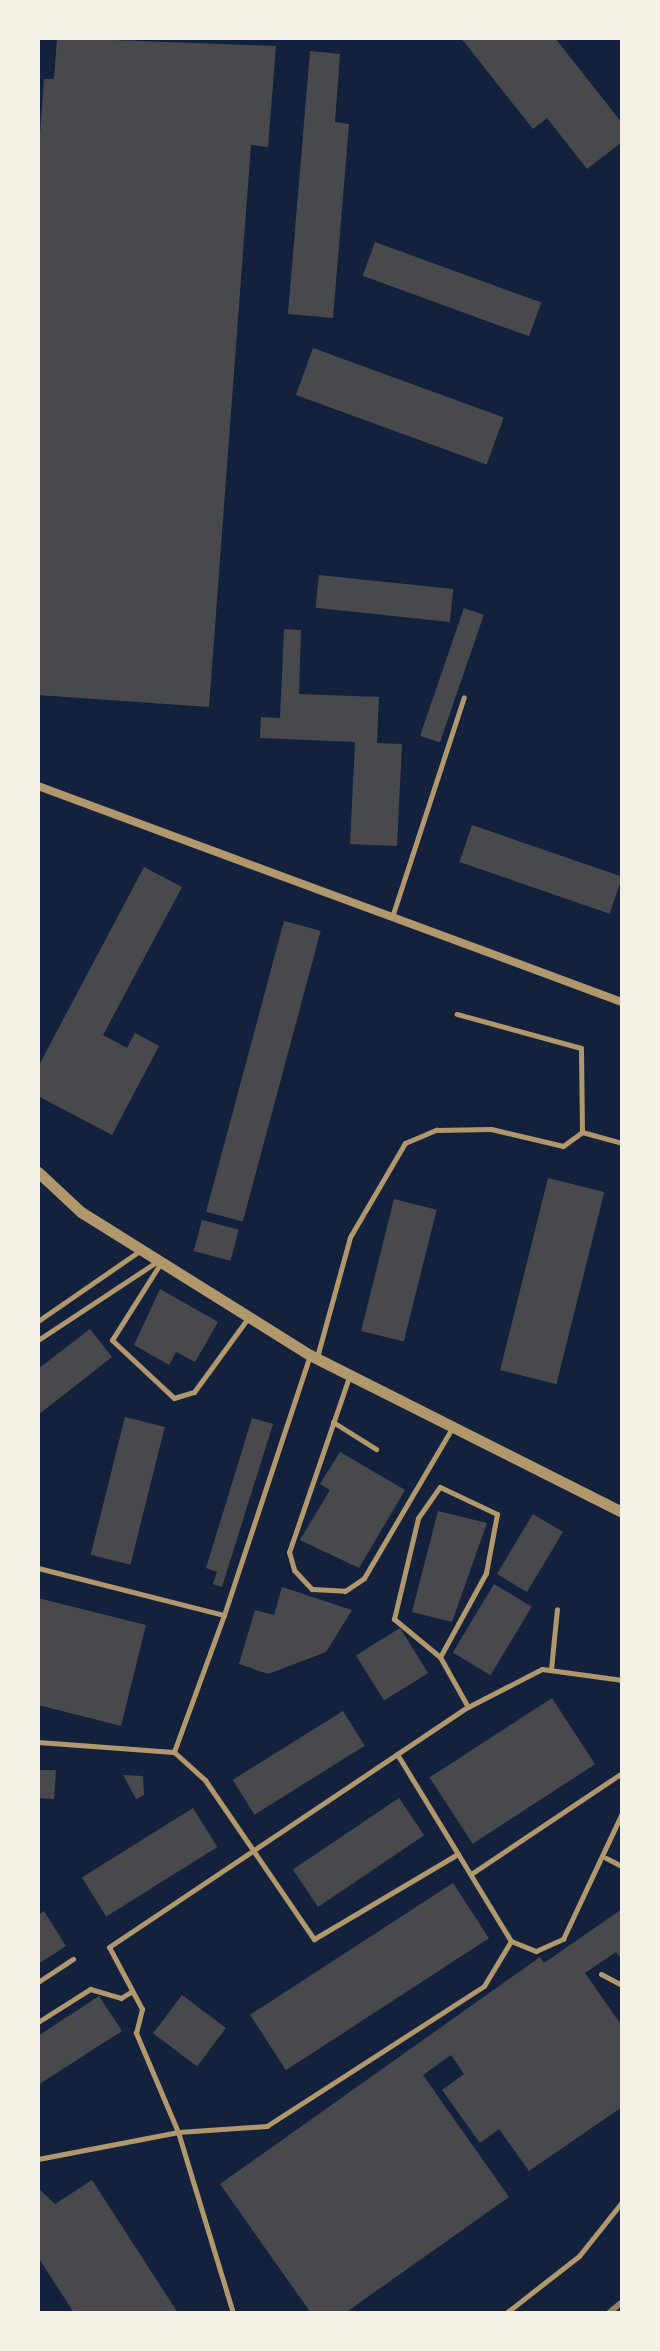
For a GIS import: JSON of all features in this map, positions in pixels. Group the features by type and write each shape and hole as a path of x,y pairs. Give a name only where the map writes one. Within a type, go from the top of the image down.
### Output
{"street":[{"path":"38,786 622,1002"},
{"path":"38,1172 63,1198 313,1357 451,1430 622,1512"}],"lane":[{"path":"391,919 464,697"},
{"path":"457,1014 581,1048 582,1132"},
{"path":"174,1752 313,1357 350,1237 405,1143 436,1130 491,1129 563,1146 582,1132"},
{"path":"582,1132 622,1143"},
{"path":"38,1321 142,1250"},
{"path":"160,1261 112,1340 174,1398 194,1392 249,1317"},
{"path":"38,1340 160,1261"},
{"path":"349,1376 289,1552 305,1584 326,1593 364,1578 451,1430"},
{"path":"333,1422 376,1449"},
{"path":"440,1657 486,1573 497,1514 440,1487 418,1518 394,1619 440,1657 468,1707"},
{"path":"38,1568 224,1615"},
{"path":"551,1669 557,1609"},
{"path":"233,2313 178,2132 136,2033 142,2009 109,1947 468,1707 520,1677 551,1669 622,1680"},
{"path":"38,1742 174,1752 205,1780 314,1939 458,1854"},
{"path":"397,1754 511,1941 536,1951 563,1939 606,1858 622,1813"},
{"path":"471,1874 622,1773"},
{"path":"606,1858 622,1866"},
{"path":"38,2159 178,2132 279,2119 484,1986 511,1941"},
{"path":"38,1982 73,1959"},
{"path":"601,1974 622,1985"},
{"path":"38,2022 90,1989 121,1998 132,1991"},
{"path":"506,2313 579,2256 622,2202"}],"building":[{"path":"57,38 276,46 268,147 251,145 209,707 38,695 38,160 44,79 54,79"},
{"path":"461,38 555,38 622,123 622,142 587,169 547,118 533,129"},
{"path":"310,51 340,54 335,122 349,124 333,318 288,314"},
{"path":"375,242 541,303 529,336 363,276"},
{"path":"313,348 504,417 487,464 296,395"},
{"path":"319,575 453,589 450,622 316,608"},
{"path":"464,608 484,615 440,742 420,736"},
{"path":"284,629 301,630 299,694 379,697 377,743 402,744 397,846 350,844 355,742 260,738 261,717 280,718"},
{"path":"472,825 622,877 610,914 459,862"},
{"path":"144,867 182,887 103,1035 127,1048 135,1033 159,1046 112,1135 38,1096 38,1067"},
{"path":"284,921 321,931 243,1222 206,1212"},
{"path":"548,1178 604,1192 556,1384 500,1370"},
{"path":"394,1199 437,1210 404,1342 361,1331"},
{"path":"202,1220 239,1230 230,1261 194,1251"},
{"path":"160,1289 218,1322 195,1362 176,1352 169,1365 134,1345"},
{"path":"90,1329 112,1357 38,1415 38,1369"},
{"path":"125,1417 165,1427 130,1565 91,1555"},
{"path":"252,1418 273,1424 222,1587 213,1584 217,1572 206,1568"},
{"path":"340,1452 405,1490 359,1568 300,1540 330,1490 320,1484"},
{"path":"438,1511 487,1523 452,1622 412,1612"},
{"path":"533,1514 563,1532 527,1592 497,1574"},
{"path":"494,1584 532,1607 491,1675 453,1653"},
{"path":"282,1587 352,1610 326,1652 268,1674 239,1664 255,1610 274,1615"},
{"path":"38,1598 146,1625 121,1726 38,1705"},
{"path":"400,1628 428,1673 384,1701 356,1656"},
{"path":"552,1698 595,1764 473,1844 430,1778"},
{"path":"343,1711 365,1746 254,1815 233,1780"},
{"path":"38,1770 56,1770 54,1799 38,1798"},
{"path":"123,1775 143,1776 144,1795 136,1799"},
{"path":"399,1798 424,1835 318,1907 293,1870"},
{"path":"193,1808 217,1847 106,1916 82,1877"},
{"path":"453,1883 489,1938 286,2070 250,2015"},
{"path":"622,1909 622,1960 616,1952 585,1973 622,2026 622,2107 529,2171 499,2129 480,2143 442,2090 464,2074 451,2055 423,2075 509,2197 345,2313 311,2313 220,2184 540,1957 544,1963"},
{"path":"44,1911 66,1946 38,1964 38,1915"},
{"path":"182,1995 226,2028 197,2066 153,2033"},
{"path":"99,1996 122,2031 38,2085 38,2036"},
{"path":"92,2180 178,2313 74,2313 38,2257 38,2188 55,2204"}],"railway":[{"path":"609,2313 622,2302"}]}
